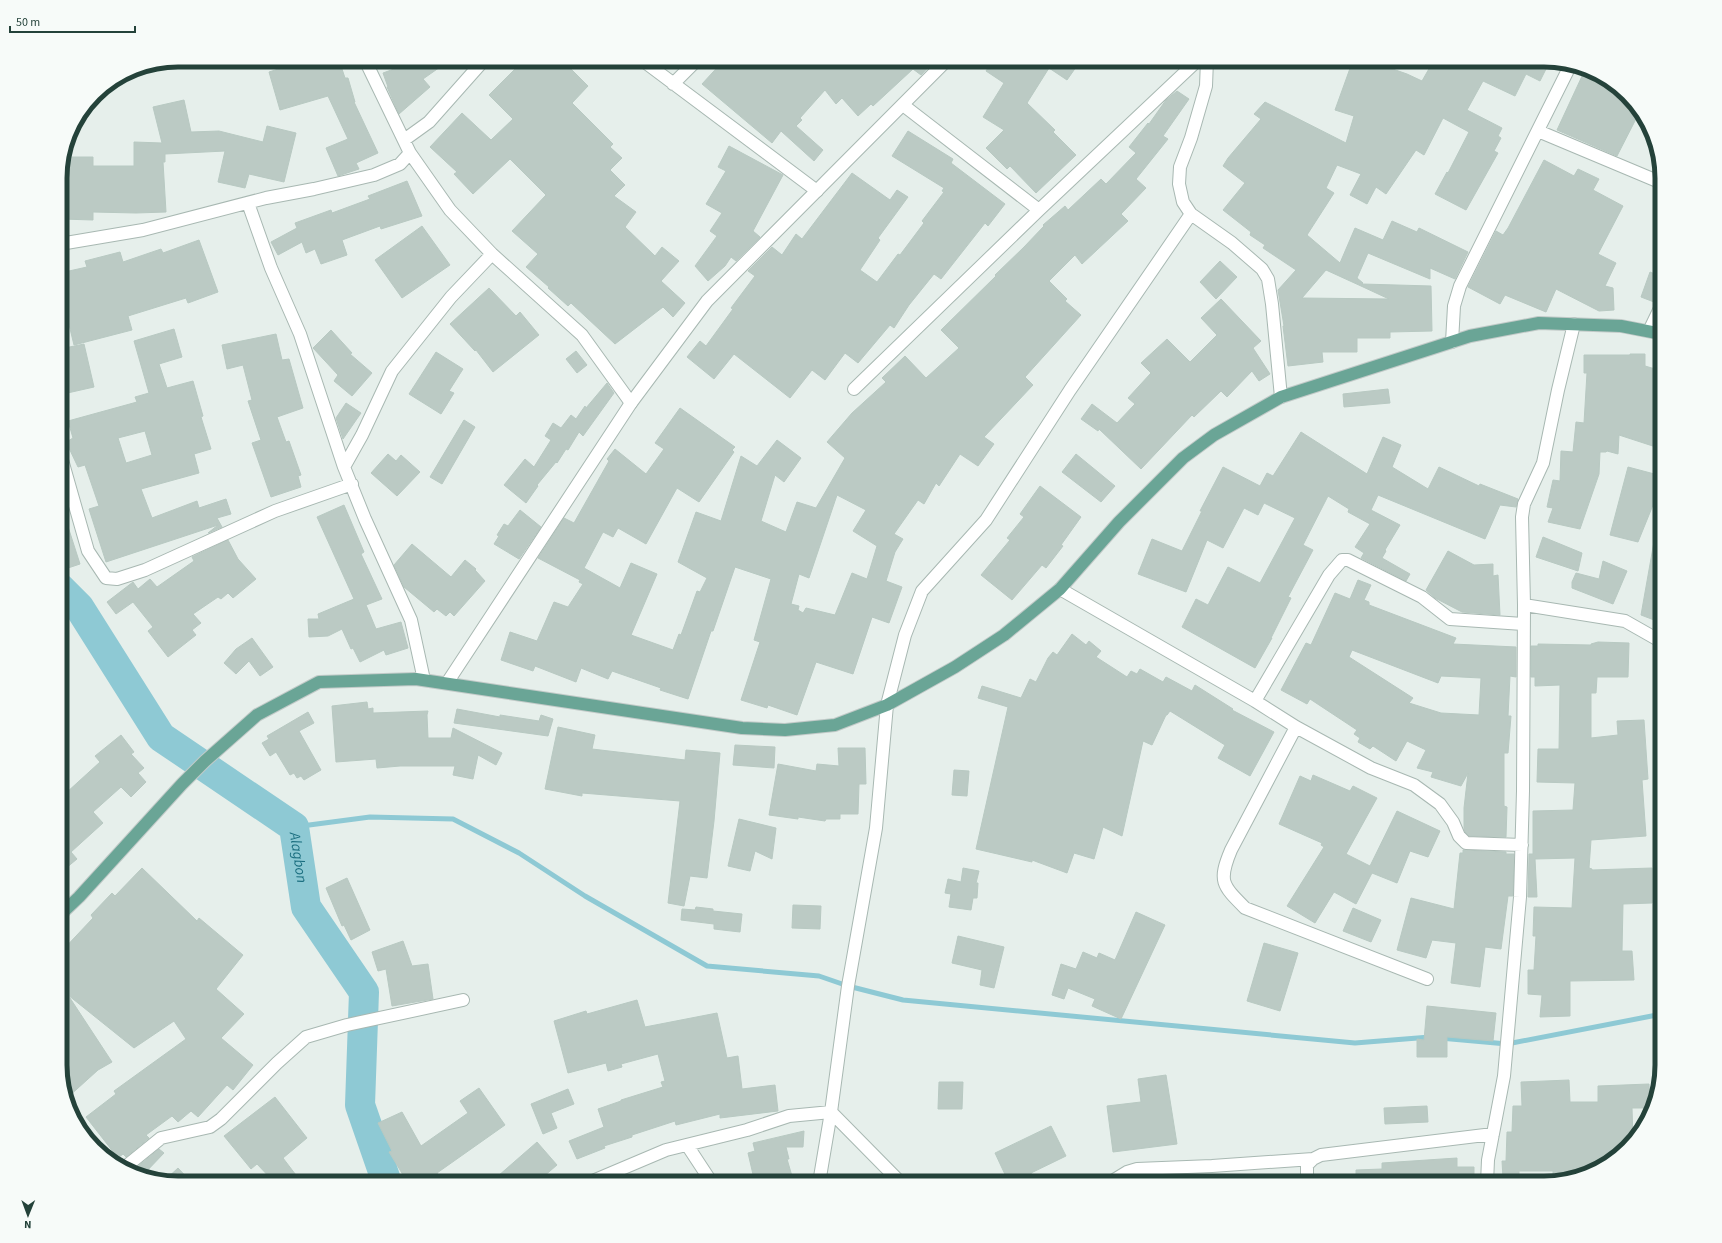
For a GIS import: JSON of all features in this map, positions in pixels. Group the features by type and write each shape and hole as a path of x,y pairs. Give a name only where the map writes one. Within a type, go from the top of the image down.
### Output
{"main road":[{"path":"67,908 205,761 257,715 319,682 416,678 734,726 785,730 835,725 887,705 955,667 1004,635 1060,589 1119,522 1183,458 1214,435 1281,397 1470,336 1539,324 1620,326 1655,332"}],"street":[{"path":"368,67 410,153 450,210 492,254 582,335 631,403"},
{"path":"404,140 429,122 478,67"},
{"path":"651,67 817,191"},
{"path":"673,84 690,67"},
{"path":"448,683 631,403 707,301 940,67"},
{"path":"854,389 1039,210 1191,67"},
{"path":"1206,67 1206,86 1191,138 1180,167 1179,184 1183,202 1191,214 1232,243 1262,269 1268,280 1272,304 1281,397"},
{"path":"1452,342 1454,306 1460,286 1568,70"},
{"path":"902,105 1039,210"},
{"path":"1538,131 1655,180"},
{"path":"67,243 143,230 248,203 374,175 400,164 410,153"},
{"path":"248,203 271,268 300,334 344,467 365,519 411,620 424,680"},
{"path":"820,1176 831,1112 848,986 876,828 887,705 905,634 922,591 986,520 1070,390 1191,214"},
{"path":"344,467 362,435 392,372 451,297 492,254"},
{"path":"1649,331 1655,319"},
{"path":"1487,1176 1488,1160 1504,1076 1520,897 1523,791 1524,605 1522,517 1524,504 1543,463 1558,390 1574,324"},
{"path":"67,478 88,551 106,578 118,579 145,570 275,511 352,484"},
{"path":"1255,701 1329,575 1342,560 1348,560 1422,597 1450,619 1523,624"},
{"path":"1060,589 1255,701 1296,727 1371,768 1414,785 1440,804 1453,822 1459,836 1466,843 1522,845"},
{"path":"1524,605 1625,621 1655,638"},
{"path":"1296,727 1226,860 1222,875 1228,892 1245,908 1427,979"},
{"path":"128,1164 161,1138 210,1127 221,1119 277,1063 306,1038 347,1025 464,1000"},
{"path":"605,1176 666,1150 747,1130 789,1116 831,1112"},
{"path":"831,1112 894,1176"},
{"path":"1120,1176 1137,1170 1312,1159 1321,1155 1493,1134"},
{"path":"687,1145 707,1176"},
{"path":"1307,1176 1307,1165 1312,1159"}],"building":[{"path":"285,67 341,67 345,78 348,78 354,102 378,153 356,163 359,169 338,176 326,148 348,139 328,96 280,110 269,72"},
{"path":"399,67 440,67 423,79 430,87 399,114 387,87 383,73"},
{"path":"517,67 569,67 588,86 572,103 613,144 610,147 622,158 610,170 625,185 614,196 636,212 625,227 655,256 662,247 679,261 661,281 685,303 673,317 663,307 615,344 571,303 568,306 526,267 538,254 512,231 546,195 510,159 473,194 454,174 457,172 430,147 462,113 491,140 513,119 489,95"},
{"path":"718,67 928,67 921,75 913,69 873,106 871,104 858,116 842,98 836,104 825,90 800,118 802,120 796,126 823,150 814,161 781,131 772,143 702,84"},
{"path":"989,67 1076,67 1067,80 1049,68 1027,103 1055,130 1053,132 1076,155 1036,193 1010,166 1007,169 986,148 1004,130 983,117 1004,83 986,71"},
{"path":"1350,67 1387,67 1422,81 1430,67 1547,67 1540,81 1526,74 1515,96 1483,81 1467,110 1502,128 1498,136 1501,138 1494,151 1498,153 1466,210 1435,194 1447,172 1448,173 1469,132 1443,118 1424,155 1416,150 1386,194 1376,187 1367,204 1350,195 1361,174 1337,165 1326,188 1334,193 1307,235 1340,263 1355,228 1383,240 1392,221 1417,232 1419,228 1468,252 1455,279 1430,268 1430,279 1368,253 1357,278 1363,283 1362,284 1431,286 1432,331 1390,332 1390,338 1357,338 1357,352 1322,352 1323,362 1288,366 1284,326 1278,290 1296,270 1263,248 1265,245 1250,235 1251,232 1223,210 1245,183 1223,166 1261,119 1254,114 1265,102 1346,143 1354,116 1335,110","holes":["1326,270 1389,299 1302,298"]},
{"path":"1583,74 1600,82 1612,90 1637,117 1617,156 1557,130"},
{"path":"1177,91 1189,99 1163,136 1168,139 1136,179 1146,188 1121,214 1128,221 1082,264 1075,255 1049,281 1067,299 1065,301 1081,315 1025,377 1033,385 984,437 994,444 978,466 960,454 939,486 936,483 924,504 918,500 894,534 903,539 895,552 886,581 902,587 889,623 872,617 853,674 816,662 797,715 768,705 767,708 741,700 760,642 754,640 771,579 735,567 688,699 660,690 661,688 612,671 608,679 581,668 576,682 535,666 533,671 501,660 510,632 537,641 554,602 568,607 583,584 579,582 580,580 538,558 564,518 574,523 609,461 607,459 615,449 646,474 664,449 655,443 680,408 735,447 732,450 734,452 699,502 677,488 646,544 618,528 613,537 603,532 584,568 620,588 631,563 657,574 631,635 673,650 679,634 681,635 697,591 700,592 707,578 678,562 696,512 721,521 741,456 757,466 777,440 801,458 784,482 775,475 761,521 786,532 797,502 816,508 845,458 827,442 852,413 886,382 882,378 905,356 926,378 959,348 941,330 996,276 995,275 1044,226 1043,225 1065,206 1068,210 1101,179 1106,184 1136,153 1129,147 1148,123 1149,124 1166,100","holes":["837,495 866,510 853,531 877,546 867,579 852,573 835,615 806,608 803,613 798,610 799,606 791,604 799,574 809,578"]},
{"path":"184,100 191,132 219,131 263,142 267,126 296,133 284,182 249,174 245,188 218,182 225,151 165,154 165,162 163,162 166,212 93,212 93,220 67,219 67,171 69,157 93,157 93,166 134,166 134,142 162,143 153,107"},
{"path":"908,131 953,159 951,163 1005,204 988,226 985,223 941,279 934,274 909,305 894,328 890,325 858,363 845,353 825,380 812,370 790,398 734,354 714,379 687,357 700,341 706,346 733,309 731,308 755,276 748,271 772,247 782,255 796,234 802,239 852,173 890,200 897,190 908,197 878,238 880,240 860,270 877,282 924,223 922,221 944,192 942,191 944,188 892,156"},
{"path":"729,146 783,175 753,231 760,237 736,261 731,257 725,266 708,281 695,266 717,236 710,231 722,213 706,204 726,171 718,167"},
{"path":"1544,160 1574,176 1578,169 1599,179 1593,190 1623,206 1598,254 1616,263 1605,286 1613,288 1614,310 1599,311 1556,289 1546,312 1505,295 1500,304 1468,287 1496,231 1503,235 1508,228"},
{"path":"407,181 422,216 381,229 380,226 342,240 347,255 321,264 315,249 306,253 302,242 278,255 271,242 297,228 295,223 331,210 332,213 370,199 368,196"},
{"path":"422,226 450,265 402,298 375,260"},
{"path":"199,240 218,292 188,303 186,298 128,316 132,330 74,345 67,316 67,271 87,267 85,261 120,252 123,262 161,249 163,253"},
{"path":"1220,261 1237,277 1216,299 1200,282"},
{"path":"1650,272 1655,274 1654,302 1641,297"},
{"path":"489,288 516,316 520,312 539,335 493,372 476,350 475,351 450,324"},
{"path":"1221,299 1261,341 1253,348 1270,374 1259,381 1252,371 1227,397 1221,391 1194,417 1192,415 1141,469 1099,429 1098,431 1081,419 1092,404 1117,423 1135,404 1128,398 1151,373 1141,363 1167,339 1190,362 1217,335 1201,318"},
{"path":"174,329 182,357 159,364 167,388 193,381 203,416 201,417 211,449 194,454 199,473 141,489 152,518 197,501 199,508 226,499 231,514 217,518 222,527 208,533 218,525 106,562 89,509 99,506 85,465 78,467 68,446 68,441 73,438 68,421 137,402 135,397 149,393 134,341","holes":["145,431 152,455 126,463 118,438"]},
{"path":"331,330 352,353 350,354 372,373 352,396 334,381 338,375 313,348"},
{"path":"276,334 282,360 289,359 303,408 277,417 286,442 289,441 301,475 298,476 301,487 271,497 252,443 261,440 248,401 252,400 243,365 227,369 222,345"},
{"path":"84,344 94,387 67,393 67,348"},
{"path":"576,351 587,365 577,373 566,359"},
{"path":"436,352 463,369 449,391 454,393 441,414 409,394"},
{"path":"1645,354 1645,366 1655,369 1655,447 1619,435 1618,454 1607,451 1600,452 1599,474 1580,529 1548,522 1553,508 1547,507 1553,480 1560,481 1561,451 1573,452 1576,422 1584,423 1587,373 1584,373 1584,355"},
{"path":"607,383 614,393 583,436 579,432 568,450 566,449 557,463 556,462 537,485 538,486 526,503 504,485 525,459 534,467 551,440 545,436 553,423 561,428 571,415 576,419 585,406 586,408"},
{"path":"1388,389 1390,403 1344,407 1343,394"},
{"path":"346,403 361,413 343,439 336,418"},
{"path":"464,420 475,427 442,484 430,477"},
{"path":"1301,432 1367,474 1383,437 1401,445 1392,467 1428,489 1439,467 1479,486 1480,484 1518,499 1516,507 1500,505 1485,539 1378,495 1371,510 1400,525 1382,558 1410,574 1406,581 1361,558 1364,553 1355,547 1370,524 1348,512 1349,509 1328,496 1303,545 1313,550 1288,597 1291,598 1272,638 1255,668 1182,627 1196,599 1208,605 1228,567 1260,583 1295,518 1264,503 1258,515 1244,508 1223,548 1207,540 1186,592 1138,574 1152,539 1182,551 1202,511 1200,511 1223,467 1260,486 1267,473 1273,476"},
{"path":"388,454 396,461 401,455 420,472 397,496 371,473"},
{"path":"1076,454 1115,486 1101,502 1062,472"},
{"path":"1628,467 1655,474 1655,505 1653,505 1638,542 1610,535"},
{"path":"1040,486 1081,517 1061,545 1063,546 1046,568 1042,565 1012,600 981,575 1010,540 1007,538 1024,517 1020,514"},
{"path":"344,505 364,552 361,554 382,599 366,605 376,629 401,622 408,648 386,655 384,650 360,662 353,648 351,649 342,629 328,636 309,637 308,619 319,619 318,614 354,599 317,517"},
{"path":"520,510 541,527 519,559 494,544 499,536 497,535 504,524 508,526"},
{"path":"67,523 80,564 67,568"},
{"path":"1655,536 1655,620 1641,615"},
{"path":"1543,537 1582,553 1578,571 1536,557"},
{"path":"228,540 238,559 256,579 233,598 228,593 221,599 218,597 193,614 201,623 192,630 196,635 168,657 148,631 153,627 133,602 116,614 107,602 133,582 138,589 150,579 157,587 194,561 192,557"},
{"path":"412,544 451,577 465,560 476,569 475,570 485,581 454,616 450,612 446,616 437,609 434,612 404,587 394,565"},
{"path":"1448,551 1474,565 1493,564 1493,576 1498,575 1500,615 1462,612 1435,598 1426,590"},
{"path":"1603,561 1627,571 1613,604 1572,588 1572,582 1576,573 1599,579"},
{"path":"1358,580 1371,585 1364,600 1369,602 1369,605 1456,638 1453,644 1516,647 1516,677 1510,676 1508,716 1511,716 1508,753 1504,753 1504,806 1507,807 1506,837 1469,836 1465,832 1464,808 1468,773 1461,786 1431,777 1433,772 1417,768 1426,750 1407,741 1396,761 1373,746 1370,749 1358,742 1360,738 1354,734 1357,730 1310,699 1307,704 1281,690 1306,643 1311,645 1335,593 1350,599","holes":["1352,650 1438,683 1441,676 1481,678 1479,715 1441,713 1409,703 1413,698 1349,657"]},
{"path":"1072,634 1086,645 1089,641 1101,651 1096,657 1127,677 1131,671 1137,674 1140,669 1163,682 1166,677 1192,691 1195,685 1233,709 1232,710 1274,732 1250,776 1218,758 1225,745 1170,711 1166,715 1152,745 1143,741 1122,836 1103,827 1094,859 1074,853 1067,873 1032,860 1032,862 976,849 1008,707 978,698 982,686 1021,698 1030,679 1036,682 1048,658 1053,652 1057,655"},
{"path":"252,638 273,667 260,676 249,661 236,674 224,663 236,649"},
{"path":"1598,642 1629,643 1628,677 1597,677 1596,693 1591,693 1591,738 1618,735 1617,721 1644,720 1648,779 1642,780 1646,836 1591,840 1589,868 1592,870 1652,868 1652,903 1623,904 1622,951 1632,951 1634,980 1570,981 1570,1016 1540,1017 1542,995 1528,994 1528,970 1534,970 1536,936 1533,936 1534,907 1572,908 1575,858 1535,859 1537,897 1528,897 1529,854 1533,854 1533,811 1573,810 1575,783 1537,782 1538,749 1559,749 1560,685 1535,686 1535,677 1531,677 1531,646 1538,646 1538,644 1591,645"},
{"path":"367,702 368,709 373,708 373,713 428,711 428,738 451,738 453,728 502,753 496,765 478,755 473,779 453,775 455,766 400,766 377,768 376,759 336,762 332,706"},
{"path":"457,709 500,717 500,715 539,721 541,715 553,719 548,736 454,723"},
{"path":"308,712 314,723 299,731 321,770 304,780 301,776 297,778 294,773 290,775 276,752 270,756 262,743 269,739 267,736"},
{"path":"558,727 595,735 592,749 685,760 686,750 720,753 707,878 690,876 684,906 668,903 680,801 582,793 582,796 545,789"},
{"path":"121,735 134,752 131,754 144,768 138,773 146,782 131,797 121,787 93,812 103,823 71,852 77,859 67,867 67,800 70,797 67,792 100,762 95,756"},
{"path":"735,745 775,747 774,768 733,765"},
{"path":"838,748 865,748 866,784 859,784 858,814 840,814 840,819 826,819 825,821 769,815 778,764 816,771 817,764 839,766"},
{"path":"954,770 969,771 967,796 952,795"},
{"path":"1313,775 1350,791 1353,786 1377,798 1346,854 1370,866 1397,811 1440,831 1428,857 1410,851 1397,883 1372,873 1356,904 1334,892 1315,923 1287,906 1324,847 1321,845 1322,843 1279,824 1300,776 1311,781"},
{"path":"739,819 776,828 772,859 755,851 750,871 728,866"},
{"path":"1463,850 1506,852 1506,854 1514,854 1513,896 1508,896 1501,949 1485,947 1480,987 1451,983 1456,943 1432,940 1426,958 1397,950 1411,898 1454,909 1460,853 1463,853"},
{"path":"142,868 197,921 199,918 243,955 216,989 244,1014 221,1038 253,1065 233,1090 227,1085 198,1117 191,1111 178,1122 172,1116 146,1135 149,1138 126,1157 123,1154 118,1158 86,1117 116,1094 114,1091 186,1039 174,1021 134,1048 68,995 112,1062 98,1070 71,1094 67,1072 67,946 93,918 91,915 112,893 115,896"},
{"path":"963,868 979,871 976,883 978,883 977,898 973,898 971,910 949,907 951,894 945,893 948,879 961,882"},
{"path":"347,878 370,930 351,940 344,925 342,926 326,888"},
{"path":"793,905 821,906 820,929 792,928"},
{"path":"696,907 713,909 713,911 742,914 740,932 714,929 714,924 681,920 682,909 695,910"},
{"path":"1353,908 1381,920 1371,942 1343,931"},
{"path":"1136,912 1165,925 1121,1019 1092,1006 1095,999 1068,988 1064,999 1052,995 1061,964 1076,969 1083,952 1097,958 1099,953 1115,960"},
{"path":"958,936 1004,947 994,988 980,985 982,970 952,963"},
{"path":"403,941 412,966 428,964 433,999 392,1006 386,969 378,971 372,952"},
{"path":"1264,943 1298,953 1280,1011 1247,1001"},
{"path":"637,1000 645,1027 717,1013 727,1058 738,1056 742,1089 775,1085 778,1111 720,1118 720,1114 676,1125 675,1121 632,1135 632,1137 604,1146 605,1148 577,1159 569,1141 604,1127 598,1109 663,1087 661,1082 665,1081 658,1054 621,1064 622,1067 608,1071 606,1063 568,1073 554,1021 586,1011 587,1014"},
{"path":"1427,1006 1496,1013 1493,1041 1447,1037 1447,1057 1417,1057 1417,1039 1424,1040"},
{"path":"1166,1075 1177,1144 1113,1152 1107,1106 1141,1102 1138,1079"},
{"path":"1569,1080 1570,1102 1598,1102 1598,1086 1649,1084 1650,1099 1646,1108 1632,1108 1632,1133 1617,1148 1593,1165 1559,1175 1553,1175 1553,1171 1519,1171 1519,1176 1503,1176 1502,1161 1506,1161 1507,1132 1512,1132 1513,1106 1522,1106 1521,1082"},
{"path":"939,1082 963,1082 962,1109 938,1109"},
{"path":"479,1088 505,1125 437,1173 439,1176 404,1176 389,1152 392,1151 378,1123 402,1112 421,1146 468,1113 460,1101"},
{"path":"568,1089 574,1104 551,1113 557,1128 543,1134 531,1104"},
{"path":"275,1097 307,1138 283,1158 297,1176 268,1176 257,1164 251,1169 224,1136"},
{"path":"1427,1106 1428,1122 1385,1124 1384,1108"},
{"path":"1051,1126 1066,1156 1031,1173 1032,1176 1006,1176 995,1153"},
{"path":"804,1131 803,1147 786,1147 789,1159 787,1159 792,1176 753,1176 748,1153 755,1151 753,1143"},
{"path":"537,1142 557,1165 544,1176 498,1176"},
{"path":"159,1149 164,1153 147,1171 136,1168"},
{"path":"1457,1158 1457,1167 1474,1167 1474,1176 1356,1176 1356,1170 1382,1169 1382,1163"},
{"path":"178,1168 185,1176 178,1176 170,1175"}],"waterway":[{"name":"Alagbon","path":"67,595 79,607 161,737 294,827 306,907 364,992 360,1105 385,1176"},
{"path":"294,827 370,817 453,819 519,853 585,896 707,966 819,976 848,986 903,1000 1355,1043 1430,1037"},
{"path":"1440,1038 1507,1044 1655,1015"}]}
